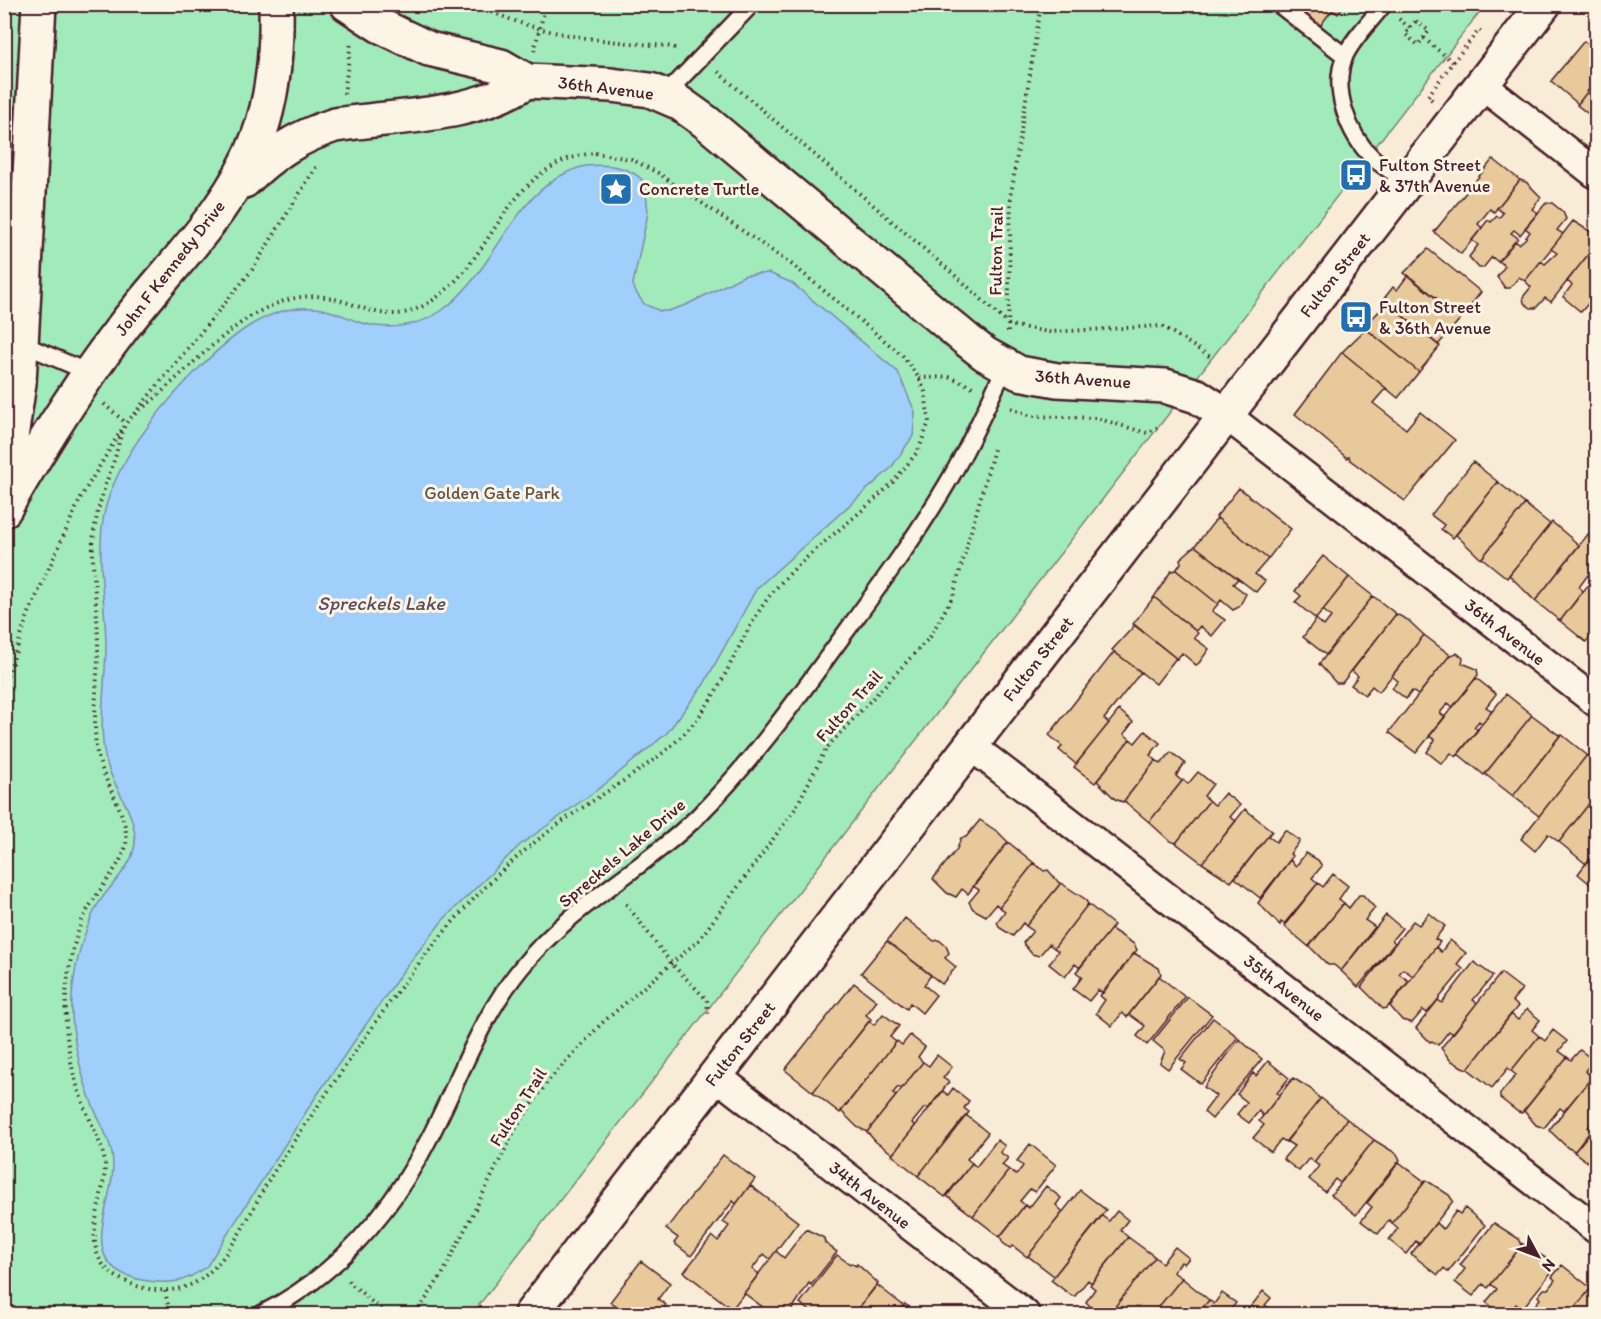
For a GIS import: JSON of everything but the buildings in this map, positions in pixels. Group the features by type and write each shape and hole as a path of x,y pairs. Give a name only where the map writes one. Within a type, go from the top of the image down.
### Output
{"street":[{"path":"4,485 19,383 12,340 39,4"},
{"name":"John F Kennedy Drive","path":"4,510 45,441 124,325 210,222 238,180 260,134 271,84 276,4"},
{"name":"36th Avenue","path":"347,4 379,25 429,49 501,66 527,81 611,85 650,90 665,95 706,122 967,340 1005,367 1036,378 1165,386 1197,396 1596,702"},
{"name":"Fulton Street","path":"531,1314 1544,4"},
{"path":"210,222 241,184 274,153 293,141 335,125 480,104 512,91 527,81"},
{"path":"1482,85 1596,174"},
{"name":"35th Avenue","path":"971,746 1596,1229"},
{"name":"34th Avenue","path":"716,1076 1025,1314"}],"lane":[{"path":"665,95 752,4"},
{"path":"1278,4 1344,56"},
{"path":"1384,4 1344,56 1340,78 1341,94 1350,124 1372,157 1407,182"},
{"path":"12,340 90,373"},
{"name":"Spreckels Lake Drive","path":"261,1314 308,1288 334,1268 379,1217 430,1137 480,1029 499,995 524,964 554,934 687,827 769,736 931,511 974,436 1005,367"}],"path":[{"path":"476,4 539,30 585,39 668,46 700,57 965,284 1009,325 1048,332 1162,326 1212,358"},
{"path":"527,81 546,4"},
{"name":"Fulton Trail","path":"1005,367 1009,325 1011,194 1041,4"},
{"path":"1416,21 1429,31 1424,38 1418,45 1405,34 1416,21"},
{"path":"1434,101 1428,96 1479,30 1485,36"},
{"path":"344,99 351,38"},
{"path":"1424,38 1454,62"},
{"path":"595,153 612,154 644,164 820,286 902,355 919,378 929,408 929,422 925,438 909,465 880,495 775,589 758,614 716,692 684,734 663,752 529,846 439,936 383,1011 273,1174 220,1259 200,1280 188,1286 165,1291 123,1281 105,1267 95,1248 93,1229 105,1176 105,1162 73,1070 64,1000 69,963 85,911 120,860 126,844 123,824 100,769 97,751 98,645 93,571 98,510 126,423 235,327 276,304 304,297 321,297 384,315 404,313 423,306 458,277 515,199 532,181 563,159 595,153"},
{"path":"4,687 27,615 81,497 126,423 252,270 317,165"},
{"path":"103,403 126,423"},
{"name":"Fulton Trail","path":"416,1314 443,1274 516,1128 548,1081 602,1023 699,940 788,818 827,747 930,637 953,596 994,447"},
{"path":"612,887 672,964 707,1000 708,1017"},
{"path":"334,1268 386,1314"},
{"path":"165,1291 170,1314"}],"green space":[{"name":"Golden Gate Park","path":"5,5 1485,5 472,1314 5,1314"}],"water":[{"name":"Spreckels Lake","path":"585,166 618,167 633,173 645,183 648,213 633,284 644,304 660,311 668,311 686,305 745,275 769,273 792,283 898,372 915,412 913,436 891,468 757,588 704,684 667,733 604,785 520,845 443,920 403,971 315,1098 207,1266 192,1276 168,1282 142,1280 119,1272 106,1259 102,1244 113,1167 111,1149 95,1112 79,1062 72,1015 74,976 90,920 99,902 131,859 135,838 134,827 126,805 106,762 103,738 102,711 106,643 101,542 106,505 114,483 139,439 170,399 202,365 239,333 267,316 298,308 327,310 369,325 391,327 422,321 441,311 461,294 523,209 540,191 560,176"}],"place":[{"name":"Fulton Street & 37th Avenue","path":"1356,175"},
{"name":"Concrete Turtle","path":"616,189"},
{"name":"Fulton Street & 36th Avenue","path":"1356,317"}]}
